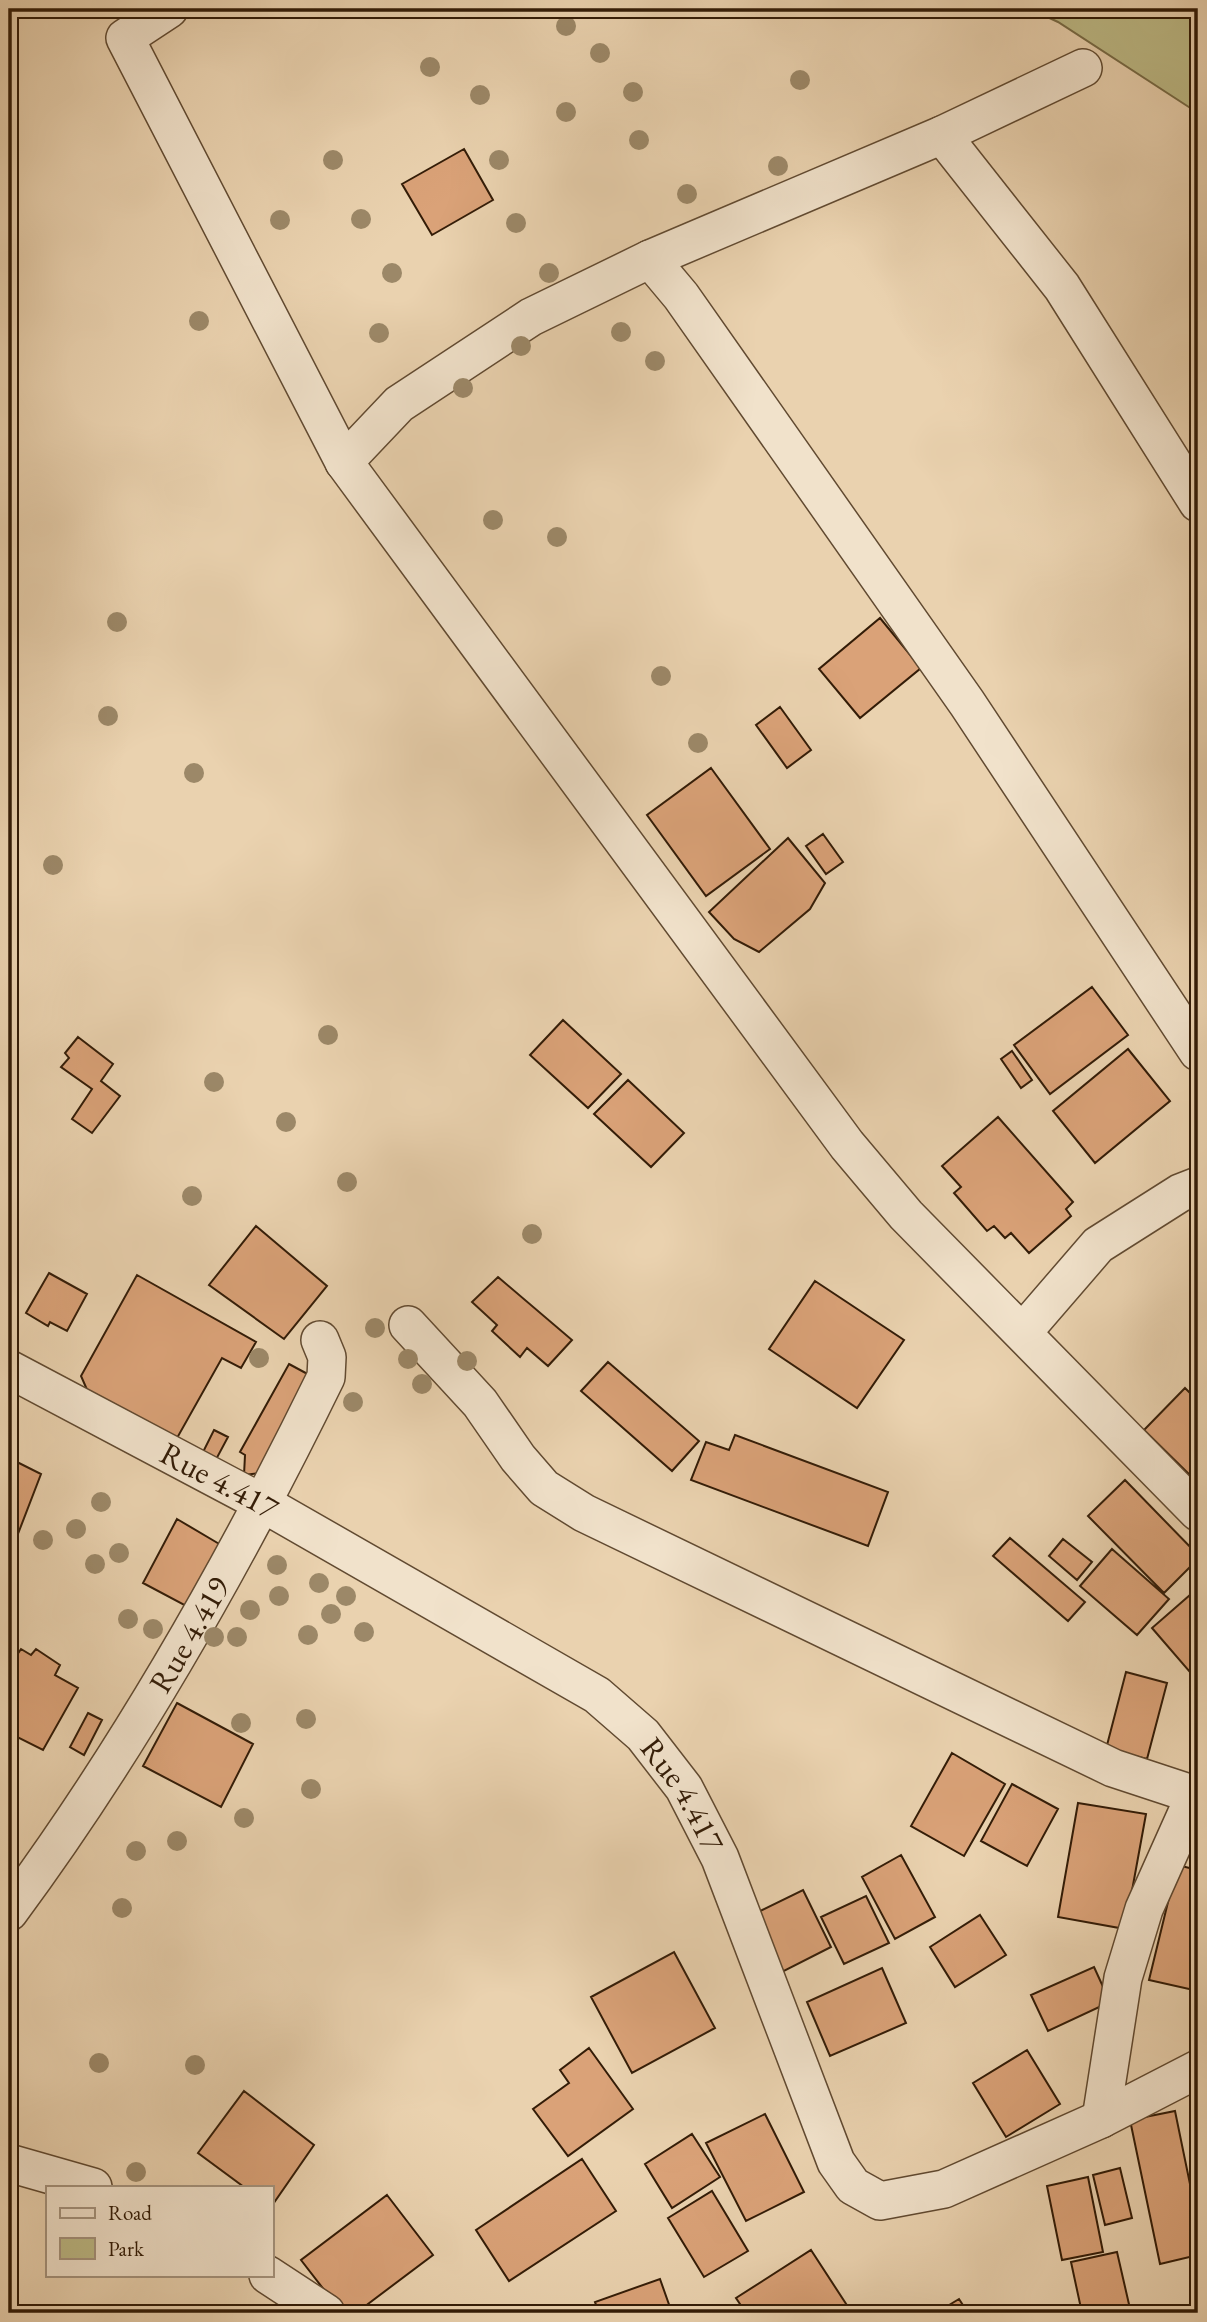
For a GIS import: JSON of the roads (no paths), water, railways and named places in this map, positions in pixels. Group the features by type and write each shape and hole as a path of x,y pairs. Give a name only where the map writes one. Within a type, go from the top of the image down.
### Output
{"street":[{"path":"169,9 125,38 344,462 847,1144 906,1215 1198,1512"},
{"path":"344,462 399,404 531,317 650,260 942,135 1083,68"},
{"path":"942,135 1062,287 1198,503"},
{"path":"650,260 681,296 967,703 1198,1052"},
{"path":"1023,1332 1098,1245 1180,1193 1198,1186"},
{"path":"408,1325 480,1403 518,1458 544,1488 584,1513 1113,1768 1197,1795 1144,1909 1123,1978 1101,2119"},
{"name":"Rue 4.419","path":"9,1912 74,1824 264,1504 326,1377 327,1357 320,1340"},
{"name":"Rue 4.417","path":"9,1369 264,1504 597,1695 643,1735 684,1788 720,1858 836,2162 853,2186 880,2202 944,2189 1101,2119 1198,2069"},
{"path":"9,2163 90,2186"},
{"path":"270,2276 326,2313"}]}
